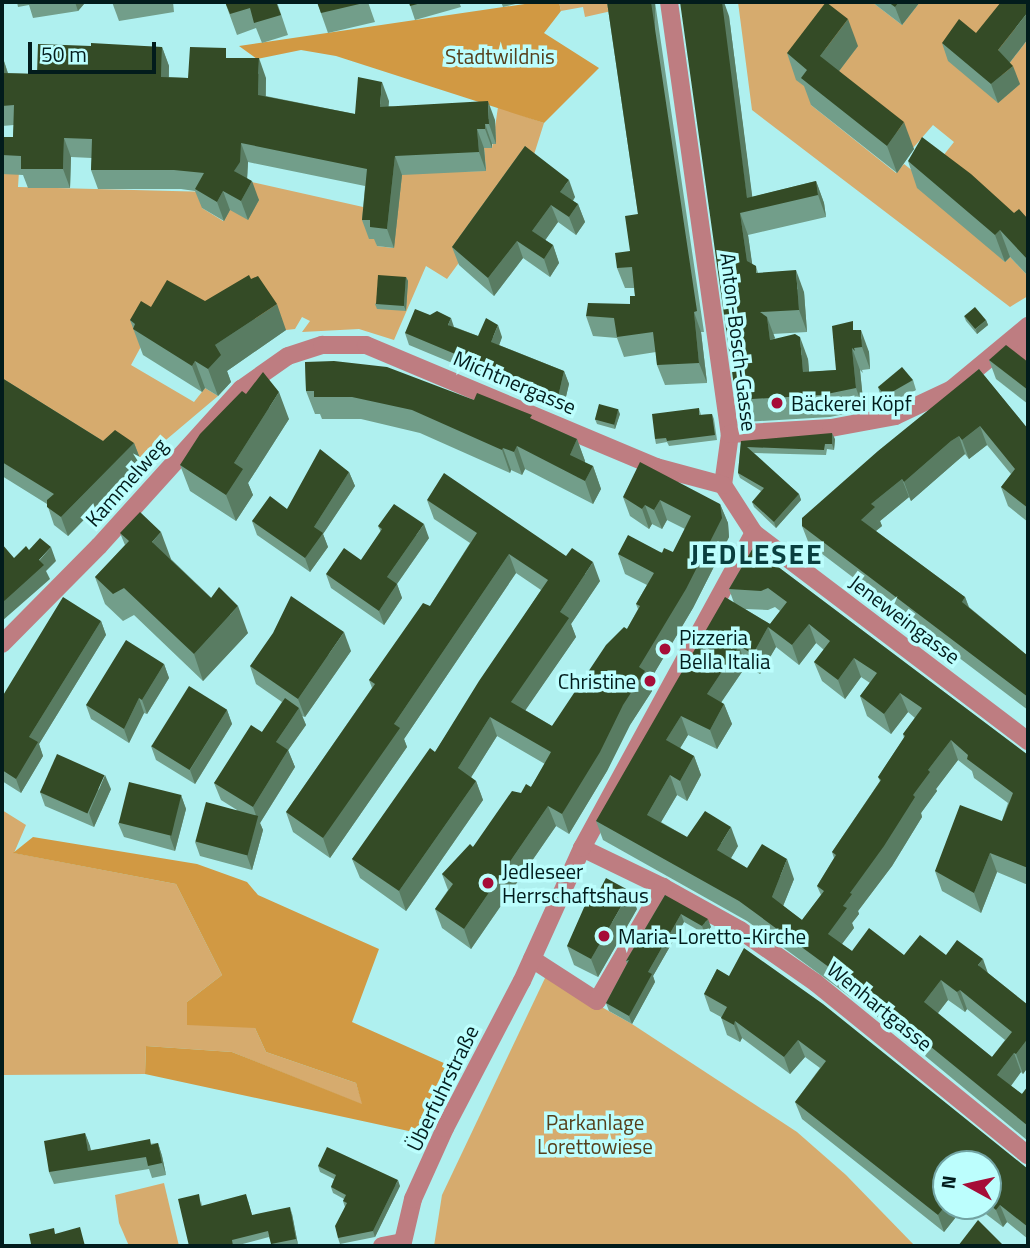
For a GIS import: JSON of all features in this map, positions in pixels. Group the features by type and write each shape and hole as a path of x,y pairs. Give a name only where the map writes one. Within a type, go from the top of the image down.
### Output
{"street":[{"name":"Anton-Bosch-Gasse","path":"669,2 730,434 723,485"},
{"path":"730,434 831,428 895,416 952,390 1028,326"},
{"path":"1013,341 1028,352"},
{"name":"Michtnergasse","path":"288,356 322,345 366,345 656,467 723,485"},
{"name":"Kammelweg","path":"2,645 99,546 241,389 288,356"},
{"path":"582,848 754,533 723,485"},
{"name":"Jeneweingasse","path":"754,533 1028,741"},
{"name":"Wenhartgasse","path":"582,848 663,887 740,930 816,983 1028,1155"},
{"name":"Überfuhrstraße","path":"404,1245 413,1199 445,1128 532,959 582,848"},
{"path":"532,959 597,1001 663,887"},
{"path":"382,1246 404,1245"}],"green space":[{"name":"Stadtwildnis","path":"538,2 559,2 561,11 544,33 599,68 544,123 336,56 301,50 257,59 239,46"},
{"path":"559,2 614,2 616,10 585,17 583,7 561,11"},
{"path":"738,2 872,2 902,25 920,2 1022,2 1005,69 1028,39 1028,235 935,166 954,142 933,125 913,148 817,96 811,105 896,173 904,164 923,179 1005,262 1010,257 1028,276 1028,296 1010,307 752,110"},
{"path":"498,107 544,123 531,164 447,279 426,266 394,340 359,329 302,332 310,321 302,317 295,329 286,330 151,328 131,365 194,402 205,388 218,396 141,461 109,459 2,392 2,143 20,156 18,187 211,192 202,208 223,221 247,181 372,209 377,246 393,248 392,173 486,171 484,148 492,148"},
{"path":"2,810 26,825 14,853 176,884 222,975 187,1002 255,1028 266,1052 356,1083 363,1105 232,1052 146,1046 145,1074 2,1075"},
{"path":"33,837 197,864 247,882 258,895 379,949 352,1022 455,1068 457,1077 427,1135 145,1074 146,1046 232,1052 362,1104 356,1083 266,1052 255,1028 187,1025 187,1002 222,975 176,884 13,853"},
{"name":"Parkanlage Lorettowiese","path":"546,976 632,1024 797,1132 846,1175 915,1246 434,1246 442,1195"},
{"path":"164,1183 179,1246 129,1246 119,1223 115,1195"}],"building":[{"path":"225,2 276,2 281,15 254,23 250,8 230,14"},
{"path":"317,2 368,2 321,13"},
{"path":"409,2 425,2 410,6"},
{"path":"607,2 651,2 697,311 694,312 699,363 657,365 653,332 617,337 614,318 586,316 588,303 630,304 630,296 635,296 632,267 617,268 615,253 630,251 625,216 638,214"},
{"path":"680,2 722,2 747,198 816,181 818,195 740,213 747,261 756,266 756,273 796,270 799,310 760,312 767,317 770,340 795,334 800,337 803,372 836,370 832,326 853,321 853,330 861,330 862,347 854,348 855,351 852,348 856,388 822,395 736,400"},
{"path":"826,2 848,19 820,56 904,122 887,146 801,78 807,70 787,53"},
{"path":"1001,2 1028,2 1028,12 998,50 1013,66 991,84 942,43 959,19 976,33"},
{"path":"91,43 162,47 161,77 188,78 190,47 226,48 226,58 259,58 258,95 355,114 358,77 382,82 380,107 488,101 489,124 485,124 485,129 477,129 479,152 395,156 387,229 370,227 370,220 362,220 367,169 241,143 240,162 234,171 252,181 241,201 223,191 217,202 195,189 204,173 174,170 91,170 92,139 64,138 63,169 21,169 21,156 2,155 2,137 13,137 14,105 2,106 2,73 37,74 38,44 91,46"},
{"path":"922,137 971,174 1014,213 1019,209 1028,219 1028,260 1000,230 995,235 908,161"},
{"path":"525,146 569,180 560,192 578,204 569,217 551,205 532,231 553,245 544,259 517,241 488,278 452,247"},
{"path":"249,275 251,279 258,276 277,304 215,345 221,355 208,369 195,361 192,366 133,329 135,324 130,320 141,301 151,307 167,280 205,301"},
{"path":"378,275 406,277 404,306 376,304"},
{"path":"975,307 986,320 975,329 964,316"},
{"path":"415,309 430,315 437,311 451,318 448,325 478,336 486,318 498,325 491,342 564,371 558,397 405,333"},
{"path":"1006,345 1028,362 1028,390 989,360"},
{"path":"334,361 387,367 474,400 477,393 532,415 530,418 577,439 570,455 593,466 585,481 517,446 514,452 503,448 502,450 412,410 352,397 314,397 314,391 306,391 305,362"},
{"path":"902,367 913,380 885,396 878,387"},
{"path":"979,369 1028,429 1028,508 1001,487 1015,469 980,426 962,440 959,436 951,441 904,482 902,479 871,504 875,507 861,520 965,597 962,602 1028,656 1028,697 802,526 802,518 878,451"},
{"path":"263,372 279,392 234,463 243,469 226,495 180,465 200,434 242,391 246,394"},
{"path":"2,378 103,441 115,430 134,443 61,517 47,507 47,500 54,494 2,462"},
{"path":"599,404 618,409 614,425 595,419"},
{"path":"699,408 699,415 712,414 715,435 667,441 666,438 655,439 652,414"},
{"path":"832,433 832,444 825,444 824,450 747,447 799,494 774,522 752,502 764,488 738,473 741,441"},
{"path":"320,449 349,472 314,527 323,533 305,558 252,521 270,496 287,509"},
{"path":"640,462 720,504 722,518 686,589 639,667 645,671 562,814 548,806 464,929 435,909 453,884 442,874 470,844 473,847 512,791 521,793 526,784 531,787 551,752 490,717 458,768 476,781 399,891 352,859 430,748 435,752 479,681 548,580 509,554 394,724 400,728 323,838 286,812 375,684 369,680 423,603 430,606 477,533 427,500 444,473 566,556 572,548 593,562 560,612 569,618 511,702 552,726 606,645 624,627 627,629 640,606 636,604 654,573 618,554 628,535 662,553 664,548 673,552 691,516 660,500 654,510 645,505 642,509 623,497"},
{"path":"394,504 424,524 387,577 397,584 379,611 326,574 344,548 361,560 382,529 378,526"},
{"path":"140,512 161,532 152,542 211,598 219,587 238,606 194,654 124,588 113,594 95,577 129,541 120,533"},
{"path":"40,538 51,547 39,560 44,565 2,603 2,544 14,558 26,546 29,550"},
{"path":"753,548 1028,755 1028,868 990,853 974,893 935,871 960,805 1002,821 1013,793 967,759 968,755 951,740 928,770 930,772 913,795 915,797 884,846 850,893 852,894 843,906 847,908 828,934 852,951 869,928 904,955 920,935 946,955 957,940 983,959 978,965 1028,1005 1028,1043 1026,1041 1016,1054 1014,1053 997,1075 1022,1094 1028,1086 1028,1126 871,998 739,901 596,821 725,597 770,624 787,602 768,588 761,591 729,589","holes":["809,624 830,641 814,662 838,680 854,658 877,673 860,696 884,714 900,693 922,708 878,777 881,780 832,852 836,855 817,886 824,891 802,920 772,897 787,859 762,844 747,868 717,850 731,827 705,811 687,837 647,815 670,775 680,781 694,756 666,740 681,716 710,730 724,704 707,694 739,646 753,654 768,627 792,645","941,980 957,992 960,990 1012,1032 992,1057 924,1002"]},
{"path":"291,596 344,632 298,699 250,666 273,633"},
{"path":"63,597 101,621 29,737 38,742 16,779 2,770 2,697"},
{"path":"126,640 164,664 142,700 139,698 124,729 86,705"},
{"path":"189,686 227,710 190,770 151,746"},
{"path":"285,698 299,708 276,742 288,750 253,807 214,783 251,725 262,732"},
{"path":"57,754 105,775 87,814 40,792"},
{"path":"129,782 181,795 171,836 119,823"},
{"path":"206,802 258,816 248,856 195,842"},
{"path":"606,878 630,891 591,959 567,946 586,903 595,899"},
{"path":"665,895 708,919 702,926 681,914 648,972 652,974 629,1016 606,1003 629,960 626,961"},
{"path":"744,948 823,1004 1028,1169 1028,1227 1002,1207 1002,1150 932,1150 932,1210 795,1102 826,1061 798,1040 784,1057 735,1021 734,1025 721,1018 727,1007 704,994 717,969 729,976"},
{"path":"85,1133 88,1151 150,1139 151,1145 158,1143 162,1163 148,1166 146,1157 49,1172 44,1141"},
{"path":"327,1147 398,1180 373,1231 338,1238 335,1226 347,1203 343,1201 346,1195 331,1187 336,1175 318,1166"},
{"path":"199,1194 201,1206 246,1194 252,1215 290,1207 296,1239 271,1244 268,1231 232,1240 233,1246 189,1246 178,1199"},
{"path":"978,1220 1004,1246 958,1246"},
{"path":"80,1227 85,1246 18,1246 31,1244 29,1234 54,1228 55,1234"}],"place":[{"name":"Bäckerei Köpf","path":"777,403"},
{"name":"Pizzeria Bella Italia","path":"665,649"},
{"name":"Christine","path":"650,681"},
{"name":"Jedleseer Herrschaftshaus","path":"488,883"},
{"name":"Maria-Loretto-Kirche","path":"604,936"}],"district":[{"name":"JEDLESEE","path":"757,554"}]}
